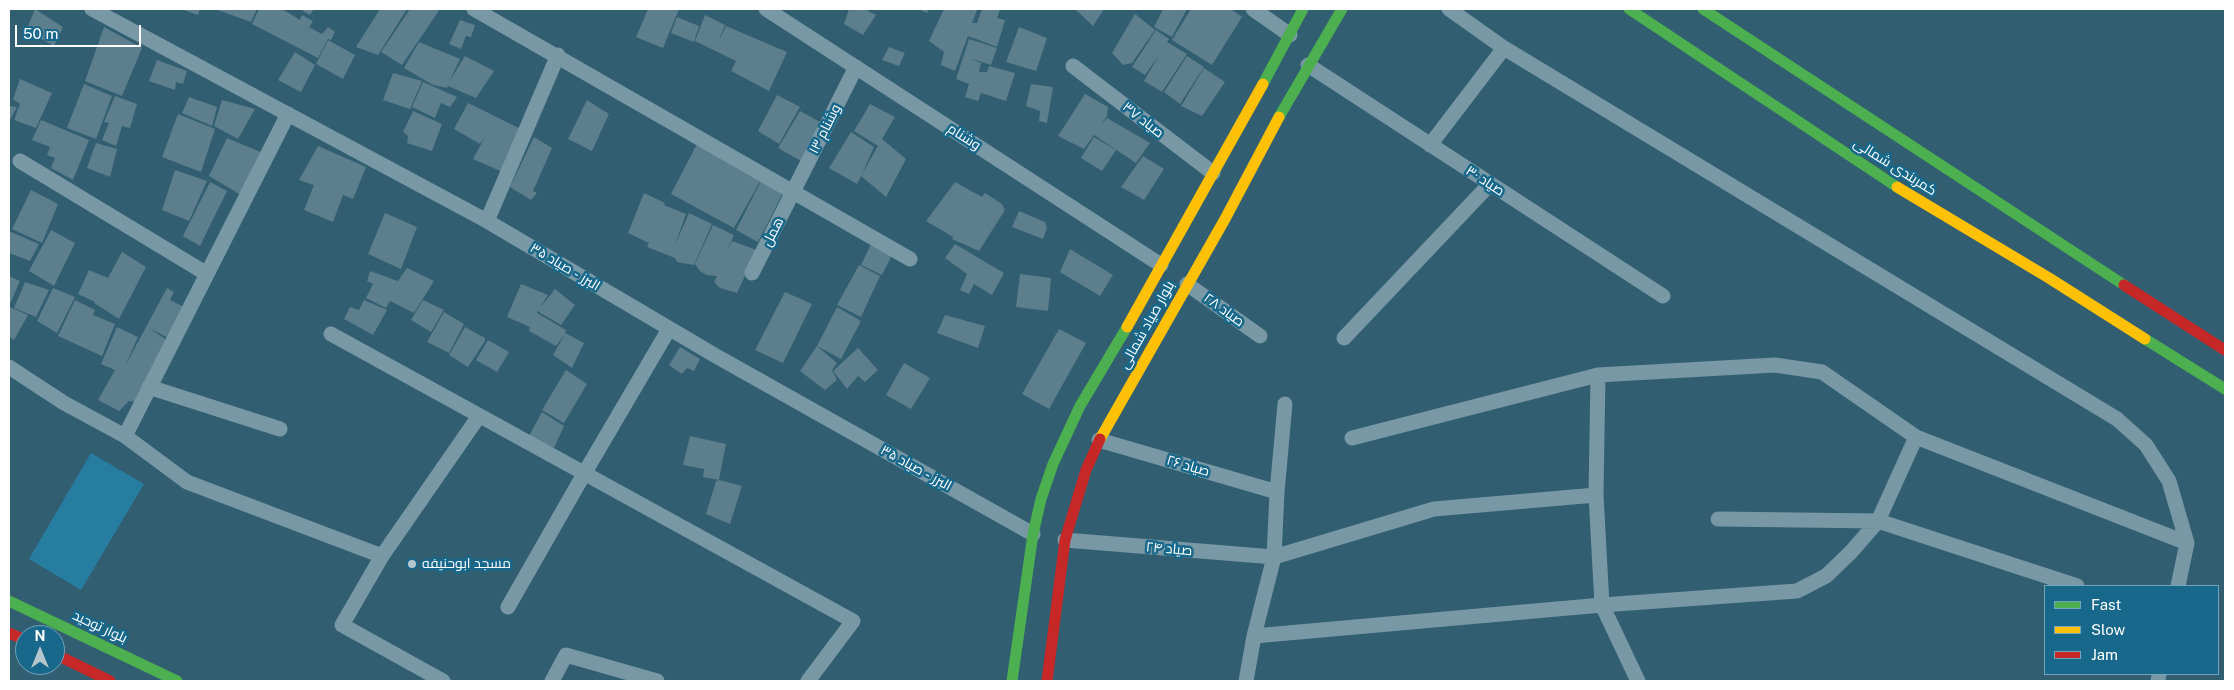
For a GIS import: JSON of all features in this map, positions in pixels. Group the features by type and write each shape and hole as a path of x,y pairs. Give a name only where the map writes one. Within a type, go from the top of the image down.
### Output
{"main road":[{"name":"بلوار صیاد شمالی","path":"1012,681 1033,534 1041,499 1053,464 1080,406 1162,265 1303,9"},
{"name":"بلوار صیاد شمالی","path":"1047,681 1065,540 1086,470 1099,440 1225,219 1308,66 1342,9"},
{"name":"کمربندی شمالی","path":"1629,9 1903,190 2049,278 2225,389"},
{"path":"1703,9 2170,316 2225,350"},
{"name":"بلوار توحید","path":"9,601 78,649 110,681"},
{"name":"بلوار توحید","path":"65,652 78,649 177,681"}],"street":[{"name":"البرز - صیاد ۳۵","path":"92,9 487,221 669,329 1033,534"},
{"path":"474,9 558,55 910,259"},
{"name":"وشنام","path":"766,9 1162,265"},
{"path":"1253,9 1290,35"},
{"path":"1449,9 1504,48 2117,419 2146,445 2168,480 2187,543 2178,585"},
{"path":"1430,145 1504,48"},
{"path":"487,221 558,55"},
{"name":"صیاد ۳۷","path":"1073,66 1213,174"},
{"name":"صیاد ۳۰","path":"1308,66 1663,296"},
{"name":"وشنام ۱۳","path":"793,191 856,67"},
{"path":"125,436 148,387 288,114"},
{"path":"20,161 207,274"},
{"path":"1344,338 1490,184"},
{"name":"همل","path":"752,273 793,191"},
{"name":"صیاد ۲۸","path":"1187,284 1260,336"},
{"path":"508,607 669,329"},
{"path":"331,334 853,621 808,681"},
{"path":"1352,438 1598,374 1775,365 1822,372 1916,437 2187,543"},
{"path":"9,367 64,403 125,436 187,482 382,556"},
{"path":"1598,374 1596,495 1602,605 1638,681"},
{"path":"148,387 280,429"},
{"path":"1246,681 1254,636 1274,557 1277,492 1285,404"},
{"path":"443,681 342,625 382,556 479,416"},
{"path":"1254,636 1602,605 1797,591 1826,576 1851,552 1878,521 1916,437"},
{"name":"صیاد ۲۶","path":"1099,440 1277,492"},
{"path":"1274,557 1434,509 1596,495"},
{"path":"1718,519 1878,521 2074,585"},
{"name":"صیاد ۲۴","path":"1065,540 1274,557"},
{"path":"552,681 566,654 657,681"}],"shaded area":[{"path":"91,453 144,484 81,590 29,559"}],"building":[{"path":"35,9 63,27 54,46 26,31"},
{"path":"181,9 200,9 198,15"},
{"path":"215,9 257,9 251,22"},
{"path":"259,9 282,9 300,20 302,15 313,21 309,27 322,34 328,27 335,32 331,40 328,39 318,58 252,24"},
{"path":"300,9 314,9 310,15"},
{"path":"380,9 407,9 378,55 356,47"},
{"path":"410,9 440,9 402,65 381,52"},
{"path":"648,9 679,9 663,48 636,37"},
{"path":"849,9 864,9 876,15 863,35 844,24"},
{"path":"918,9 929,9 927,13"},
{"path":"944,9 977,10 972,23 977,23 982,9 1000,9 997,18 1005,20 997,47 968,36 955,71 941,65 944,52 929,41"},
{"path":"1075,9 1104,9 1093,26"},
{"path":"1163,9 1187,9 1172,37 1154,27"},
{"path":"1191,9 1231,9 1242,17 1212,65 1172,40"},
{"path":"1135,14 1155,30 1132,63 1123,65 1112,53"},
{"path":"705,15 725,25 718,43 726,26 787,52 769,91 731,71 736,61 695,41"},
{"path":"677,17 699,26 694,42 671,33"},
{"path":"460,20 475,25 471,37 466,36 461,49 449,44"},
{"path":"104,27 142,48 122,96 85,81"},
{"path":"1019,27 1047,38 1036,71 1006,62"},
{"path":"1156,30 1169,39 1167,42 1187,54 1162,92 1144,81 1159,55 1145,75 1132,67"},
{"path":"969,39 997,48 991,65 969,58 981,63 979,72 987,72 989,66 1015,73 1006,101 981,93 978,101 965,97 969,84 956,79"},
{"path":"328,40 355,55 343,79 316,64"},
{"path":"419,42 460,59 449,82 465,56 494,71 476,98 448,86 447,88 433,85 404,68"},
{"path":"889,47 905,53 899,66 882,60"},
{"path":"295,52 315,65 301,92 278,80"},
{"path":"1187,56 1204,67 1180,104 1164,92"},
{"path":"157,60 187,71 183,84 176,82 175,90 149,81"},
{"path":"1204,68 1225,82 1202,116 1181,106"},
{"path":"393,73 422,81 410,109 383,100"},
{"path":"20,79 52,93 36,128 14,120 20,104 13,99"},
{"path":"423,82 457,97 450,107 441,103 435,118 412,107"},
{"path":"84,84 112,96 96,139 67,128"},
{"path":"1031,84 1053,87 1047,123 1039,121 1040,111 1026,106"},
{"path":"1085,94 1108,107 1107,116 1100,126 1107,118 1150,143 1136,163 1094,135 1084,149 1058,136"},
{"path":"777,95 800,107 779,144 758,131"},
{"path":"115,96 137,104 130,128 122,126 116,146 102,140 109,123 104,122"},
{"path":"189,97 217,107 212,126 182,113"},
{"path":"222,100 255,109 238,139 214,126"},
{"path":"587,100 609,114 592,151 568,139"},
{"path":"468,103 523,130 505,173 473,159 485,137 480,144 454,129"},
{"path":"870,104 895,117 882,139 906,159 886,197 861,176 857,184 829,168 851,132 874,147 862,174 878,146 854,131"},
{"path":"9,106 17,107 9,122"},
{"path":"413,111 442,124 432,151 407,143 408,136 403,132"},
{"path":"800,111 822,123 801,161 778,148"},
{"path":"178,114 215,129 201,172 162,157"},
{"path":"41,120 89,140 73,180 51,168 55,158 47,155 50,147 32,140"},
{"path":"534,137 552,148 533,191 537,193 531,200 510,187"},
{"path":"1094,137 1116,150 1102,171 1081,158"},
{"path":"227,138 263,153 241,195 209,176"},
{"path":"698,142 762,178 734,228 671,194"},
{"path":"96,143 117,149 110,177 87,168"},
{"path":"318,146 366,167 353,199 343,195 333,222 304,210 314,185 299,180"},
{"path":"1143,156 1164,169 1144,200 1121,187"},
{"path":"175,170 207,181 189,221 162,210"},
{"path":"761,181 783,193 758,242 736,230"},
{"path":"210,182 227,191 200,246 183,236"},
{"path":"955,182 982,197 985,193 1002,204 1005,210 979,251 952,239 956,232 953,237 926,221"},
{"path":"31,190 58,204 42,243 12,229"},
{"path":"644,193 665,203 664,205 686,214 675,245 689,213 712,224 694,265 677,262 675,258 647,247 649,243 628,233"},
{"path":"1019,211 1045,222 1047,228 1043,239 1012,227"},
{"path":"385,213 417,227 401,269 368,254"},
{"path":"713,225 734,235 727,250 732,241 757,250 737,293 720,288 714,282 717,276 707,275 700,271 695,264"},
{"path":"51,230 75,243 54,286 29,271"},
{"path":"9,231 39,244 30,261 9,253"},
{"path":"871,244 893,253 882,275 861,265"},
{"path":"955,244 1004,273 992,295 974,284 969,294 960,290 967,274 945,258"},
{"path":"1070,249 1113,275 1100,296 1060,272"},
{"path":"122,252 146,267 119,319 95,302 78,294 89,270 108,278"},
{"path":"859,265 880,276 861,317 837,305"},
{"path":"407,268 434,281 414,313 390,301 386,308 366,298 373,284 367,281 370,271 398,281"},
{"path":"1020,274 1051,278 1048,311 1016,307"},
{"path":"9,276 20,281 9,306"},
{"path":"25,282 49,290 36,317 14,308"},
{"path":"521,284 548,295 539,309 555,289 575,305 561,325 537,311 537,313 566,330 565,333 584,343 572,368 553,355 565,334 556,346 529,331 530,327 507,317"},
{"path":"53,288 75,297 57,333 37,321"},
{"path":"167,288 174,292 170,300 184,307 170,339 149,328 170,342 137,402 129,401 119,411 98,400 115,370 101,364 117,327 138,337 125,366"},
{"path":"785,292 812,304 783,363 755,350"},
{"path":"75,300 95,310 93,315 115,324 102,356 58,336"},
{"path":"364,300 387,310 373,335 344,319 350,307 359,310"},
{"path":"423,300 444,310 431,332 411,320"},
{"path":"10,307 28,315 14,340 9,337"},
{"path":"837,307 861,321 841,359 817,346"},
{"path":"444,312 464,324 449,353 427,342"},
{"path":"945,315 985,326 978,348 937,333"},
{"path":"465,327 485,338 485,341 468,367 449,355"},
{"path":"1059,329 1086,343 1049,409 1022,394"},
{"path":"488,340 509,352 497,372 476,360"},
{"path":"817,346 837,363 832,370 837,380 825,390 800,371"},
{"path":"680,347 700,359 694,371 687,368 682,374 669,365"},
{"path":"858,348 878,370 865,382 858,376 847,389 833,371"},
{"path":"904,363 930,378 911,409 886,395"},
{"path":"566,370 587,384 564,423 542,410"},
{"path":"542,412 564,426 554,448 529,436"},
{"path":"690,436 726,444 719,480 703,477 704,469 683,465"},
{"path":"719,480 742,486 730,524 706,514 716,481"}],"traffic: fast":[{"path":"1263,84 1303,9"},
{"path":"1279,117 1342,9"},
{"path":"1629,9 1897,187"},
{"path":"1703,9 2124,285"},
{"path":"1012,681 1033,534 1041,499 1053,464 1080,406 1127,327"},
{"path":"2145,339 2225,389"},
{"path":"9,601 177,681"}],"traffic: slow":[{"path":"1127,327 1263,84"},
{"path":"1100,439 1225,219 1279,117"},
{"path":"1897,187 2049,278 2145,339"}],"traffic: jam":[{"path":"2124,285 2225,350"},
{"path":"1047,681 1065,540 1086,470 1100,439"},
{"path":"9,633 15,636"},
{"path":"65,659 110,681"}],"place":[{"name":"مسجد ابوحنیفه","path":"412,564"}]}
